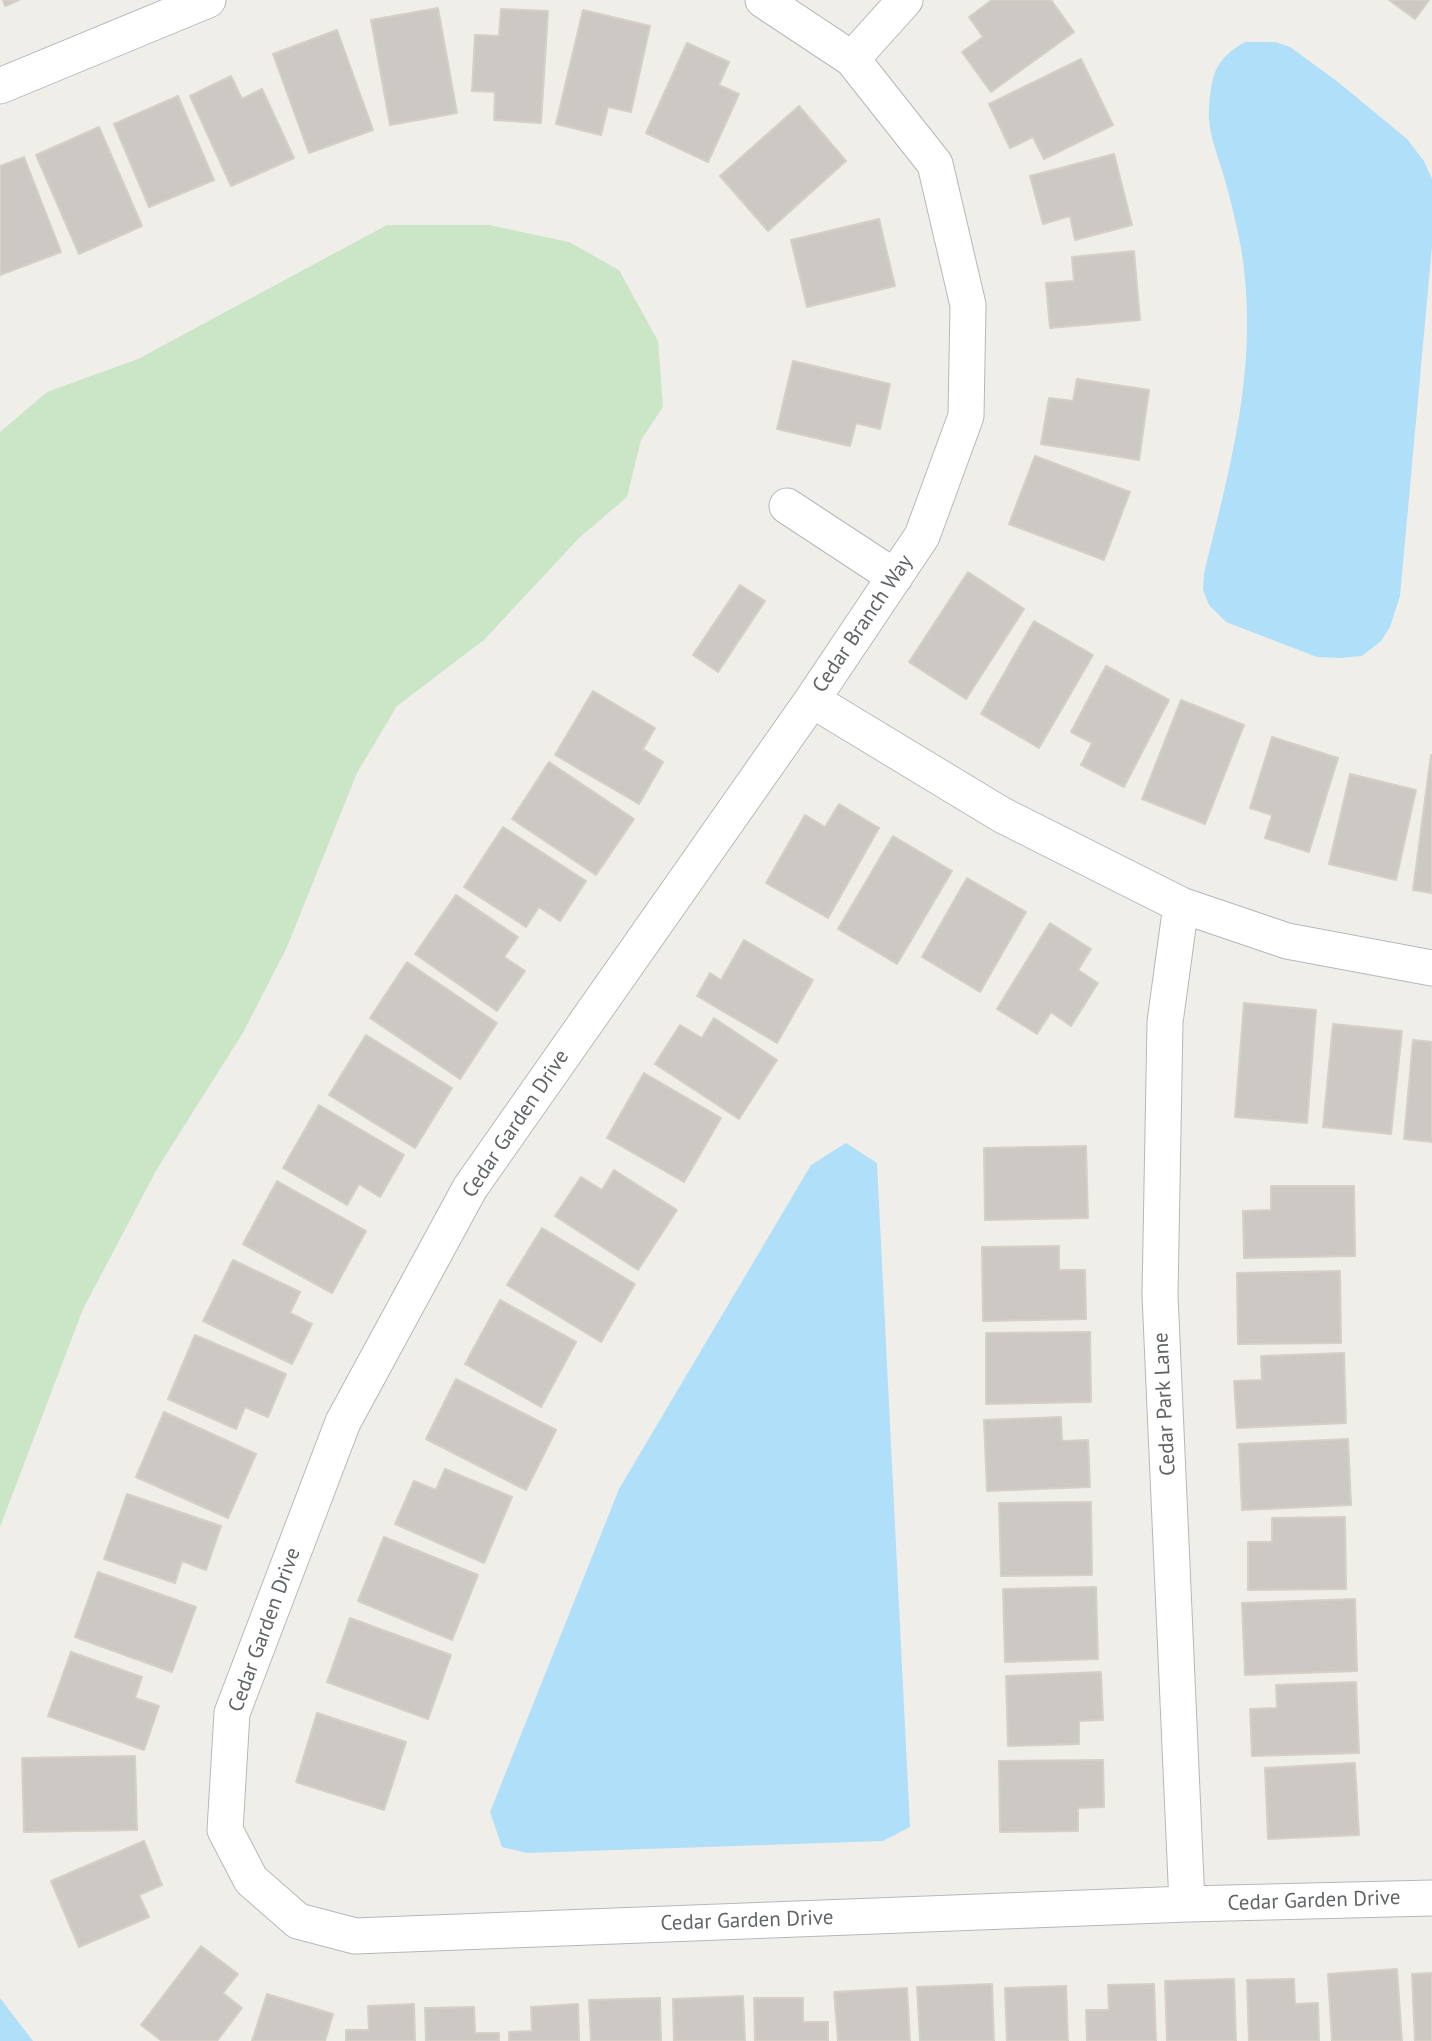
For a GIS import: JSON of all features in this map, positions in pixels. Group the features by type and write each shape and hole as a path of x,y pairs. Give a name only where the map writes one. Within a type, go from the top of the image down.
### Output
{"street":[{"path":"0,86 208,0"},
{"name":"Cedar Branch Way","path":"762,0 852,59 934,164 968,305 966,416 922,536 812,699 1002,815 1181,905 1287,941 1432,968"},
{"path":"852,59 905,0"},
{"path":"787,506 895,577"},
{"name":"Cedar Garden Drive","path":"812,699 470,1188 343,1422 232,1713 225,1830 251,1880 298,1921 355,1936 1187,1904 1432,1898"},
{"name":"Cedar Park Lane","path":"1181,905 1165,1022 1160,1295 1187,1904"}],"green space":[{"path":"387,225 489,225 569,242 619,270 658,341 663,407 641,440 627,497 579,538 484,640 397,706 357,773 287,947 244,1031 157,1169 83,1309 0,1527 0,432 47,392 138,359"}],"water":[{"path":"1245,42 1275,42 1290,47 1338,82 1407,139 1424,161 1432,179 1432,246 1400,596 1390,627 1381,641 1362,656 1317,657 1226,622 1209,605 1203,590 1204,574 1240,413 1247,332 1241,248 1212,136 1209,108 1216,69 1227,55"},
{"path":"846,1143 877,1163 910,1827 883,1841 527,1853 502,1847 490,1812 619,1489 811,1165"},
{"path":"0,1998 33,2041 0,2041"}],"building":[{"path":"3,0 19,0 5,6"},
{"path":"992,0 1051,0 1074,32 991,92 962,52 983,37 969,17"},
{"path":"1389,0 1429,0 1415,19"},
{"path":"438,8 457,113 390,125 371,20"},
{"path":"501,9 548,11 541,123 494,120 495,92 472,91 475,35 499,36"},
{"path":"583,10 650,26 631,112 608,107 601,135 556,124"},
{"path":"337,30 373,130 309,153 273,54"},
{"path":"687,43 729,62 719,85 739,94 708,162 646,133"},
{"path":"1081,59 1113,125 1044,159 1033,137 1010,148 989,104"},
{"path":"231,76 242,99 262,89 294,158 231,186 190,96"},
{"path":"178,96 214,180 149,207 114,124"},
{"path":"799,106 846,161 768,231 720,176"},
{"path":"99,127 142,226 79,254 36,155"},
{"path":"1114,154 1132,225 1075,240 1070,216 1043,224 1030,176"},
{"path":"24,157 61,252 0,275 0,166"},
{"path":"879,219 895,286 807,307 791,240"},
{"path":"1134,251 1140,320 1050,328 1046,283 1074,281 1072,257"},
{"path":"793,361 890,384 880,429 856,423 850,446 777,429"},
{"path":"1077,379 1149,390 1139,460 1041,444 1049,398 1073,401"},
{"path":"1035,456 1130,492 1104,560 1009,524"},
{"path":"968,572 1024,609 966,699 909,662"},
{"path":"740,585 765,601 718,672 693,655"},
{"path":"1034,621 1093,655 1039,748 981,714"},
{"path":"1106,666 1169,700 1124,787 1081,765 1092,743 1071,732"},
{"path":"593,691 655,728 643,749 663,762 639,804 555,755"},
{"path":"1181,700 1244,725 1205,824 1142,799"},
{"path":"1272,737 1338,758 1309,852 1265,838 1272,815 1250,808"},
{"path":"1432,755 1432,893 1413,890"},
{"path":"549,762 634,819 596,875 512,819"},
{"path":"1350,774 1416,790 1396,880 1329,864"},
{"path":"839,804 879,828 828,918 766,883 805,815 825,827"},
{"path":"503,827 586,881 560,921 539,907 526,927 464,887"},
{"path":"893,836 952,871 897,964 838,929"},
{"path":"967,878 1026,912 980,992 922,957"},
{"path":"456,895 518,937 504,957 525,971 497,1011 415,954"},
{"path":"1050,923 1091,949 1078,970 1098,983 1071,1026 1051,1012 1037,1034 997,1009"},
{"path":"744,940 813,980 777,1043 697,996 710,973 721,980"},
{"path":"407,962 497,1023 460,1079 370,1018"},
{"path":"1244,1003 1316,1010 1307,1123 1235,1117"},
{"path":"714,1018 777,1060 739,1119 655,1064 680,1025 702,1038"},
{"path":"1333,1024 1402,1031 1391,1134 1323,1127"},
{"path":"366,1035 452,1088 415,1148 329,1095"},
{"path":"1413,1040 1432,1042 1432,1142 1404,1139"},
{"path":"644,1073 721,1118 684,1182 607,1138"},
{"path":"319,1105 404,1155 380,1197 359,1184 347,1205 283,1168"},
{"path":"1086,1146 1088,1218 985,1220 984,1148"},
{"path":"614,1170 677,1210 638,1270 555,1216 581,1177 602,1190"},
{"path":"277,1181 366,1231 332,1293 243,1244"},
{"path":"1271,1186 1354,1186 1355,1256 1244,1258 1243,1211 1271,1210"},
{"path":"542,1228 635,1284 601,1342 507,1285"},
{"path":"1059,1246 1059,1270 1085,1270 1086,1319 983,1321 982,1247"},
{"path":"233,1260 300,1292 290,1313 312,1324 292,1364 203,1321"},
{"path":"1340,1271 1341,1343 1238,1344 1237,1273"},
{"path":"500,1300 576,1342 541,1407 465,1364"},
{"path":"1090,1332 1091,1402 986,1404 986,1333"},
{"path":"195,1335 286,1374 268,1417 245,1407 236,1429 168,1399"},
{"path":"1344,1353 1346,1423 1237,1428 1234,1381 1262,1380 1261,1356"},
{"path":"456,1379 556,1430 526,1490 426,1439"},
{"path":"164,1412 256,1454 228,1518 136,1477"},
{"path":"1061,1417 1062,1441 1088,1440 1090,1487 987,1491 984,1420"},
{"path":"1348,1439 1351,1505 1242,1510 1239,1444"},
{"path":"445,1469 512,1497 484,1563 395,1524 414,1481 436,1490"},
{"path":"127,1494 221,1526 206,1570 182,1561 175,1583 104,1559"},
{"path":"1091,1502 1092,1575 1001,1576 999,1503"},
{"path":"1345,1517 1346,1589 1248,1590 1248,1542 1272,1542 1272,1518"},
{"path":"384,1537 478,1575 452,1640 358,1601"},
{"path":"98,1572 196,1607 172,1672 75,1637"},
{"path":"1096,1587 1098,1659 1005,1662 1003,1589"},
{"path":"1355,1599 1357,1671 1245,1675 1242,1603"},
{"path":"350,1618 451,1655 428,1719 327,1682"},
{"path":"71,1652 142,1677 135,1698 159,1706 144,1750 48,1716"},
{"path":"1101,1672 1103,1720 1079,1721 1079,1744 1008,1746 1006,1676"},
{"path":"1356,1682 1359,1753 1252,1756 1250,1709 1277,1708 1276,1685"},
{"path":"317,1713 406,1742 384,1810 296,1782"},
{"path":"135,1756 137,1830 24,1832 22,1758"},
{"path":"1103,1760 1104,1807 1078,1808 1078,1831 1000,1832 999,1761"},
{"path":"1355,1763 1359,1835 1268,1839 1265,1768"},
{"path":"144,1841 162,1885 139,1895 149,1917 79,1947 51,1881"},
{"path":"201,1946 238,1974 223,1993 242,2008 217,2041 162,2041 141,2025"},
{"path":"1397,1969 1402,2041 1332,2041 1328,1974"},
{"path":"1432,1973 1432,2041 1415,2041 1412,1974"},
{"path":"1234,1979 1236,2041 1167,2041 1165,1981"},
{"path":"1294,1979 1295,2004 1318,2003 1319,2041 1249,2041 1247,1980"},
{"path":"992,1984 994,2041 920,2041 917,1987"},
{"path":"1154,1984 1156,2041 1087,2041 1086,2010 1109,2010 1108,1985"},
{"path":"1066,1986 1068,2041 1007,2041 1005,1988"},
{"path":"907,1988 910,2041 838,2041 834,1992"},
{"path":"267,1994 333,2014 325,2041 252,2041"},
{"path":"743,1996 745,2041 674,2041 673,1999"},
{"path":"660,1998 661,2041 591,2041 589,2000"},
{"path":"754,1998 803,1998 803,2022 828,2022 828,2041 755,2041"},
{"path":"414,2004 415,2041 346,2041 346,2030 369,2030 368,2006"},
{"path":"578,2004 579,2041 509,2041 509,2032 532,2031 531,2007"},
{"path":"474,2007 475,2033 499,2033 499,2041 426,2041 425,2008"}]}
